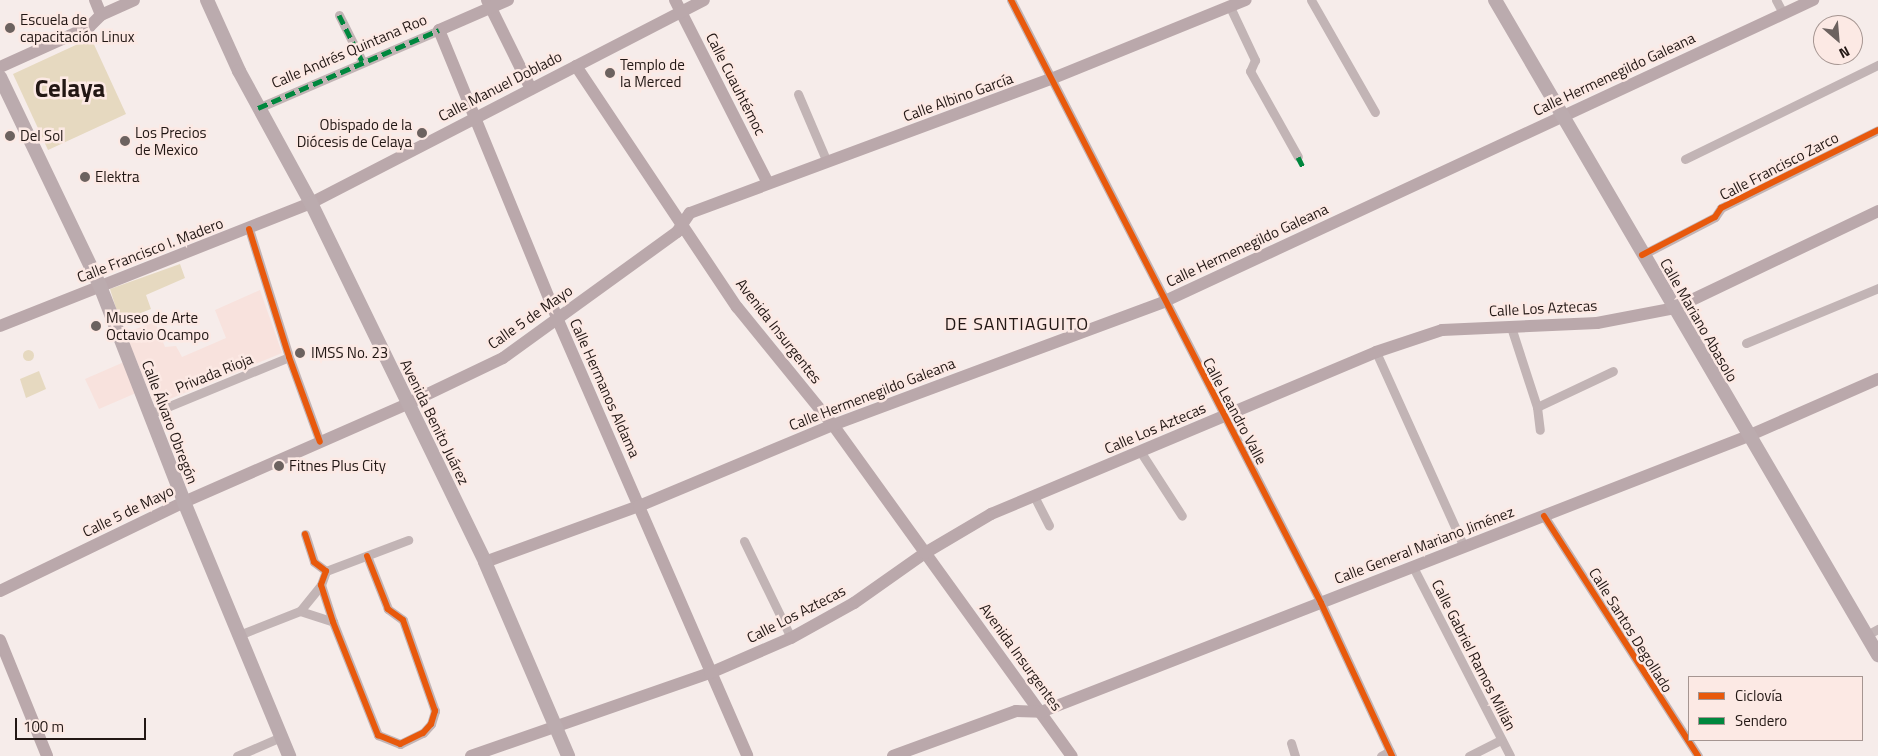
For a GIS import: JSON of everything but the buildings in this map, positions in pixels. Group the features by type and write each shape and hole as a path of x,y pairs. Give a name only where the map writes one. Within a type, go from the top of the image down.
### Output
{"main road":[{"path":"95,0 101,16"},
{"path":"0,67 89,27 101,16 134,0"},
{"name":"Avenida Benito Juárez","path":"207,0 258,108 311,203 485,562 568,756"},
{"name":"Calle Andrés Quintana Roo","path":"439,30 489,4 508,0"},
{"name":"Calle Cuauhtémoc","path":"675,0 768,183"},
{"name":"Calle Manuel Doblado","path":"311,203 474,116 531,89 704,0"},
{"name":"Calle Albino García","path":"683,223 690,214 768,183 1051,79 1246,0"},
{"name":"Calle Mariano Abasolo","path":"1495,0 1748,436 1873,632 1877,650"},
{"name":"Calle Hermenegildo Galeana","path":"485,562 639,506 833,425 1163,302 1814,0"},
{"path":"489,4 531,89"},
{"name":"Calle Hermanos Aldama","path":"439,30 557,318 747,756"},
{"name":"Avenida Insurgentes","path":"576,66 683,223 737,307 833,425 1072,756"},
{"name":"Calle Álvaro Obregón","path":"0,77 100,286 184,502 289,756"},
{"name":"Calle Francisco I. Madero","path":"0,326 311,203"},
{"name":"Calle Los Aztecas","path":"471,756 710,673 791,638 854,603 925,553 991,514 1376,352 1442,330 1597,323 1675,308 1878,211"},
{"name":"Calle 5 de Mayo","path":"0,591 184,502 409,403 502,358 677,232 683,223"},
{"name":"Calle General Mariano Jiménez","path":"893,756 1016,711 1041,712 1748,436 1878,379"},
{"path":"0,640 47,756"}],"street":[{"name":"Calle Leandro Valle","path":"1012,0 1163,302 1321,603 1391,754"},
{"path":"1311,0 1375,112"},
{"path":"1776,0 1783,13"},
{"path":"1230,7 1255,60 1250,71 1298,157"},
{"path":"339,14 362,61"},
{"name":"Calle Andrés Quintana Roo","path":"258,108 362,61 439,30"},
{"path":"1686,159 1878,65"},
{"path":"798,94 828,162"},
{"name":"Calle Francisco Zarco","path":"1642,255 1715,217 1720,208 1878,130"},
{"path":"249,229 289,358 320,442"},
{"path":"1746,343 1878,288"},
{"path":"1511,327 1537,407 1540,430"},
{"path":"1376,352 1464,547"},
{"name":"Privada Rioja","path":"150,414 289,358"},
{"path":"1537,407 1613,371"},
{"path":"1140,451 1182,516"},
{"path":"1034,496 1049,525"},
{"name":"Calle Santos Degollado","path":"1544,516 1688,740"},
{"path":"305,534 314,562 326,571"},
{"path":"326,571 408,540"},
{"path":"744,540 791,638"},
{"path":"321,585 332,622 378,735 400,744 423,733 431,724 435,711 403,620 388,609 367,556"},
{"name":"Calle Gabriel Ramos Millán","path":"1413,567 1510,756"},
{"path":"239,635 300,611 321,585 326,571"},
{"path":"300,611 332,622"},
{"path":"237,756 281,736"},
{"path":"1469,756 1501,740"},
{"name":"Calle Santos Degollado","path":"1688,741 1698,756"},
{"path":"1291,743 1295,756"},
{"path":"1381,756 1391,754"}],"shaded area":[{"path":"91,38 126,114 48,150 13,74"},
{"path":"180,264 185,278 146,295 151,309 120,321 110,289"},
{"path":"260,290 282,353 155,405 125,333 155,322 165,347 176,346 182,357 226,338 215,310"},
{"path":"28,349 34,355 28,361 22,355"},
{"path":"124,362 136,393 99,409 85,379"},
{"path":"39,371 46,389 26,398 20,379"}],"marked path":[{"path":"339,15 362,61"},
{"path":"258,108 439,30"},
{"path":"1298,157 1303,167"}],"cycle path":[{"path":"1011,0 1321,603 1392,756"},
{"path":"1642,255 1715,217 1721,208 1878,130"},
{"path":"249,229 289,357 320,442"},
{"path":"1544,516 1688,740"},
{"path":"305,534 314,562 326,571 321,585 333,622 378,735 400,744 423,733 431,724 435,711 403,620 388,609 367,556"},
{"path":"1688,741 1698,756"}],"place":[{"name":"Escuela de capacitación Linux","path":"10,28"},
{"name":"Templo de la Merced","path":"610,73"},
{"name":"Obispado de la Diócesis de Celaya","path":"422,133"},
{"name":"Del Sol","path":"10,136"},
{"name":"Los Precios de Mexico","path":"125,141"},
{"name":"Elektra","path":"85,177"},
{"name":"Museo de Arte Octavio Ocampo","path":"96,326"},
{"name":"IMSS No. 23","path":"300,353"},
{"name":"Fitnes Plus City","path":"279,466"}],"district":[{"name":"Celaya","path":"70,88"},
{"name":"DE SANTIAGUITO","path":"1017,324"}]}
